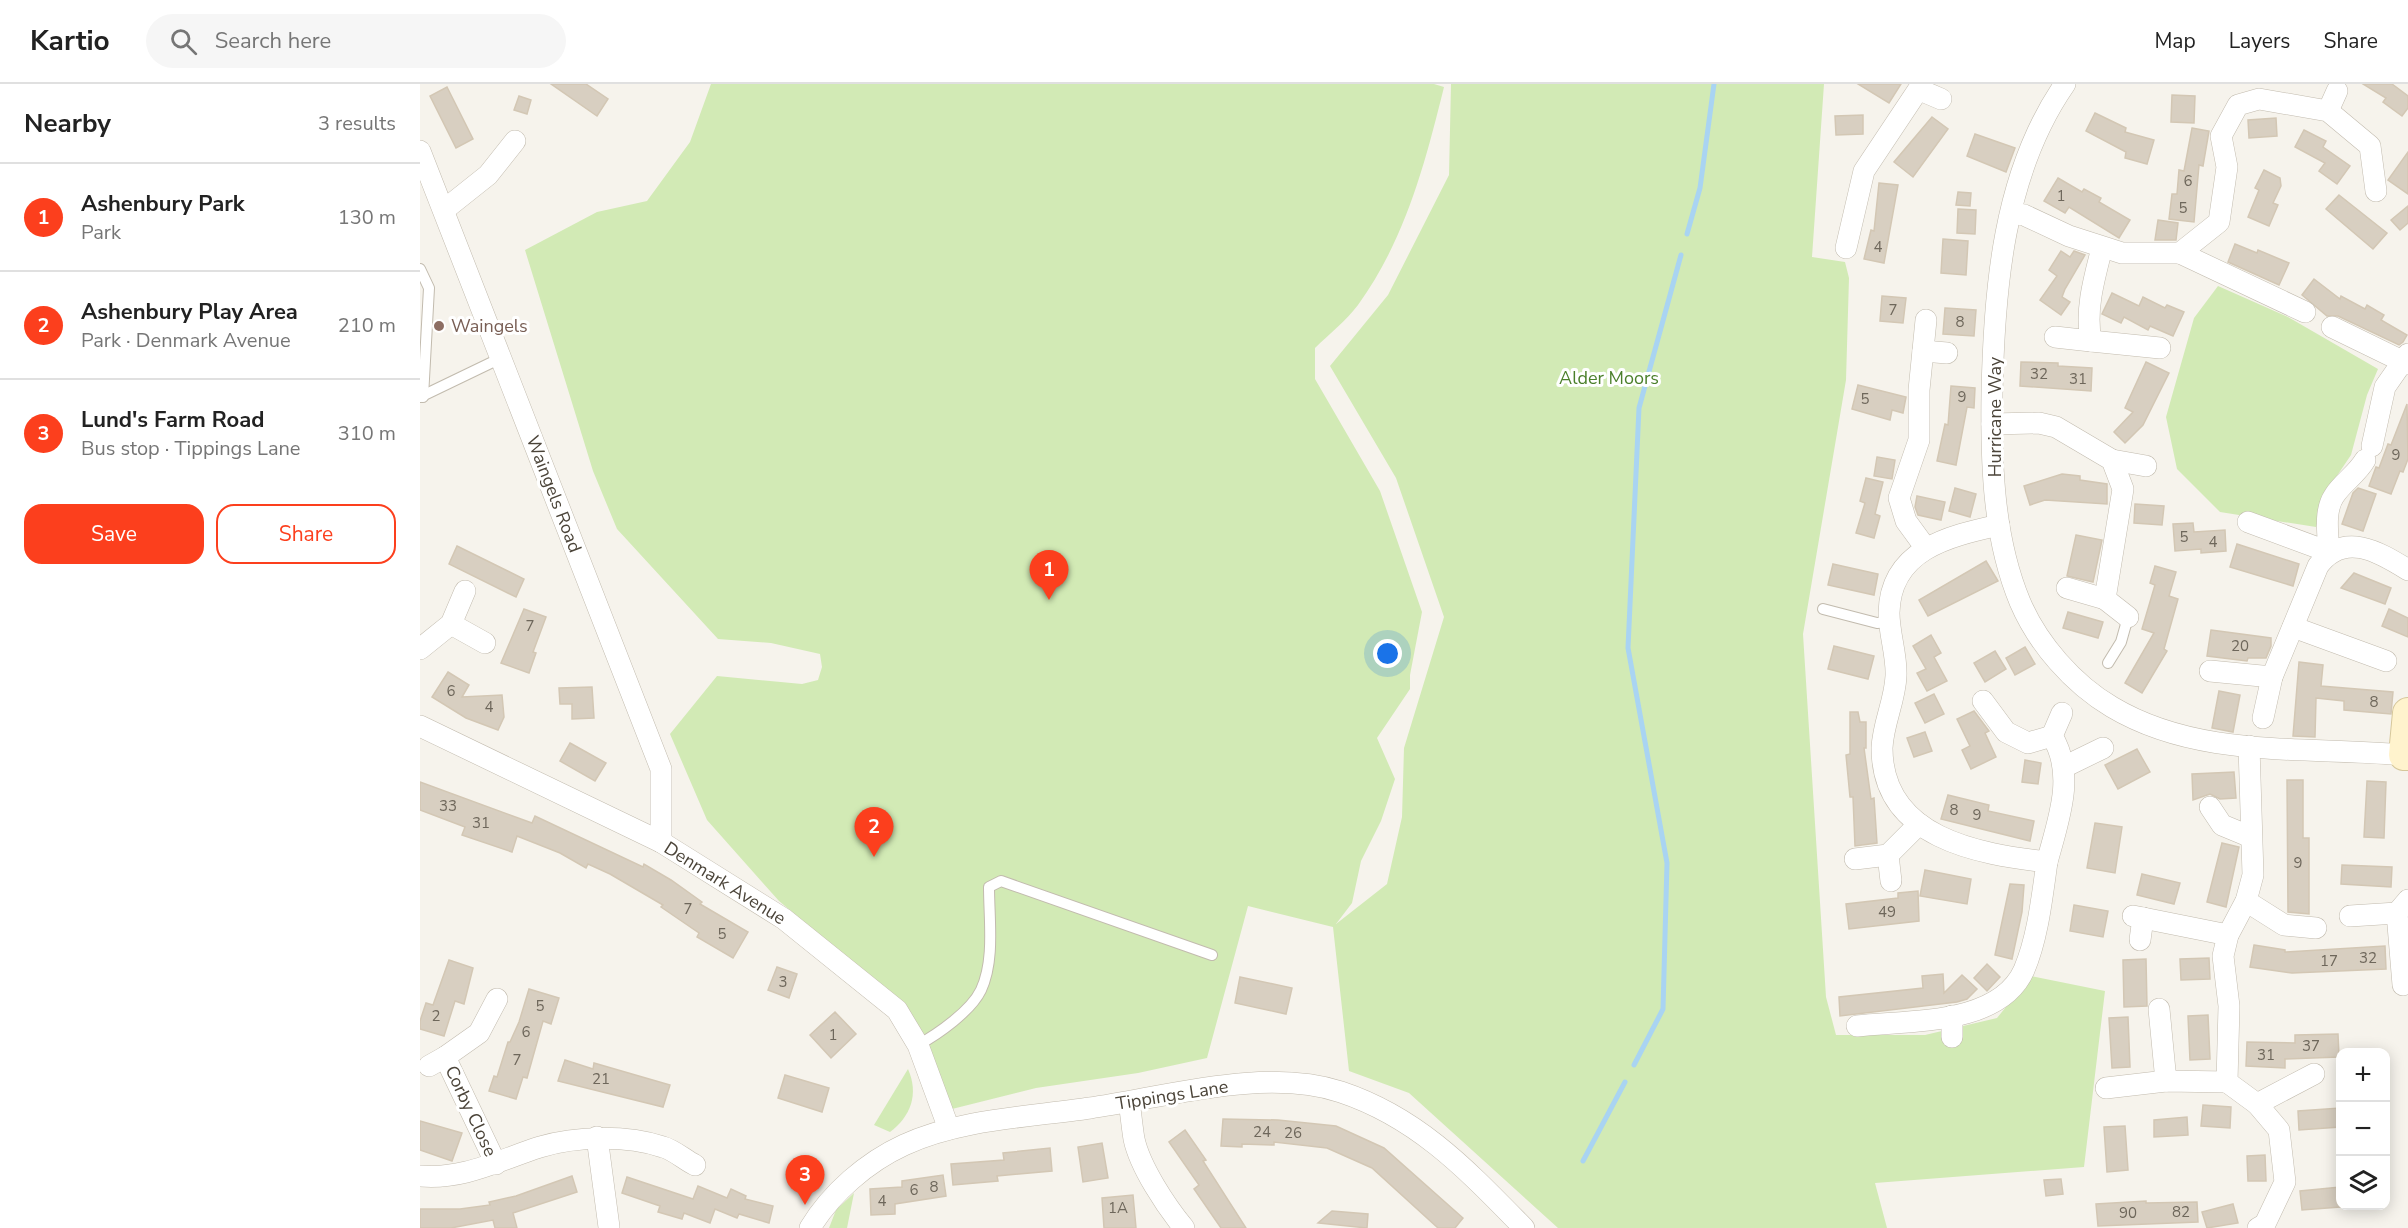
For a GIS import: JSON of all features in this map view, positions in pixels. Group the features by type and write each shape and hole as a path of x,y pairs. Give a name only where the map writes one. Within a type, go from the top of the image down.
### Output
{"street":[{"name":"Hurricane Way","path":"2065,84 2039,132 2011,213 1998,287 1991,449 2000,525 2016,590 2031,623 2053,655 2085,687 2126,716 2167,734 2207,742 2248,746 2406,755"},
{"path":"1846,248 1864,171 1921,87 1941,99"},
{"path":"2328,111 2337,91"},
{"path":"2180,253 2219,222 2227,167 2221,136 2238,105 2258,92 2328,111 2370,146 2376,191"},
{"path":"444,210 488,175 515,141"},
{"name":"Waingels Road","path":"420,151 661,769 661,842"},
{"path":"2011,213 2024,215 2102,249 2122,253 2180,253 2305,312"},
{"path":"2091,341 2088,326 2092,284 2102,249"},
{"path":"1925,548 1906,521 1899,498 1919,440 1919,390 1926,320"},
{"path":"2329,552 2328,510 2334,495 2357,473 2369,453 2385,387 2406,360 2332,327"},
{"path":"2055,337 2160,348"},
{"path":"1923,351 1947,354"},
{"path":"1992,424 2039,423 2056,427 2112,460 2146,466"},
{"path":"2105,599 2123,489 2112,460"},
{"path":"2248,522 2329,552"},
{"path":"2000,525 1951,536 1925,548 1909,564 1898,581 1891,601 1890,622 1896,676 1882,743 1883,759 1895,795 1928,832 1950,842 2047,862"},
{"path":"2263,718 2272,676 2318,566 2329,552 2344,546 2370,550 2408,570"},
{"path":"2067,588 2105,599 2128,617"},
{"path":"420,649 451,624 465,591"},
{"path":"451,624 485,643"},
{"path":"2293,627 2386,661"},
{"path":"2210,671 2272,676"},
{"path":"1983,701 2006,732 2028,743 2052,736"},
{"path":"1857,1026 1952,1027 1997,1001 2021,976 2032,941 2061,803 2064,767 2052,736 2062,713"},
{"path":"2406,755 2408,713"},
{"name":"Denmark Avenue","path":"420,726 661,842 784,919 897,1010 918,1045 949,1129"},
{"path":"2227,1082 2229,1006 2223,956 2228,935 2246,901 2253,875 2248,746"},
{"path":"2064,767 2103,748"},
{"path":"2210,807 2222,825 2251,837"},
{"path":"1855,859 1888,855 1919,824"},
{"path":"1888,855 1891,881"},
{"path":"2246,901 2284,925 2316,928"},
{"path":"2350,916 2402,906 2403,985"},
{"path":"2140,940 2138,917 2228,935"},
{"name":"Corby Close","path":"496,1164 437,1061 479,1033 498,999"},
{"path":"2159,1009 2166,1081"},
{"path":"2257,1104 2314,1074"},
{"path":"2106,1088 2166,1081 2227,1082 2257,1104 2279,1130 2285,1182 2264,1227"},
{"name":"Tippings Lane","path":"810,1228 834,1197 874,1161 904,1144 949,1129 1129,1102 1213,1085 1285,1084 1341,1092 1401,1119 1456,1158 1524,1228"},
{"path":"1129,1102 1135,1141 1143,1161 1171,1212 1184,1228"},
{"path":"597,1137 609,1227"},
{"path":"420,1176 434,1177 469,1173 540,1147 597,1137 664,1147 695,1165"}],"lane":[{"path":"420,269 429,288 421,397"},
{"path":"421,397 501,358"},
{"path":"1823,609 1877,623 1890,622"},
{"path":"2108,663 2121,642 2128,617"},
{"path":"918,1045 941,1032 981,990 990,952 989,887 1000,881 1212,955"}],"green space":[{"name":"Alder Moors","path":"711,84 1434,84 1444,87 1421,173 1389,254 1358,305 1315,348 1315,379 1380,491 1422,612 1410,675 1410,689 1377,738 1395,779 1381,821 1361,861 1352,903 1336,924 1387,884 1402,817 1404,748 1444,617 1396,478 1330,366 1388,295 1449,175 1451,84 1824,84 1812,257 1845,262 1849,278 1846,380 1803,634 1826,997 1836,1035 1925,1035 1997,1018 2031,976 2105,991 2084,1167 1875,1183 1887,1228 1558,1228 1409,1093 1349,1071 1333,927 1248,906 1207,1058 1138,1073 1036,1088 948,1110 858,967 779,901 707,820 670,734 717,676 802,684 818,680 822,667 820,654 771,643 718,639 617,529 593,471 525,250 597,212 647,201 690,142"},
{"path":"2218,286 2288,317 2378,369 2367,395 2351,455 2326,492 2316,527 2220,512 2177,469 2166,417 2194,318"},
{"path":"908,1069 913,1087 911,1104 903,1119 890,1132 874,1125"},
{"path":"854,1193 847,1228 829,1228 836,1210"}],"building":[{"path":"551,84 586,84 608,99 597,116"},
{"path":"1858,84 1901,84 1889,103"},
{"path":"2363,84 2392,84 2408,96 2408,108 2402,116 2383,102 2386,98"},
{"path":"447,87 473,139 456,148 430,96"},
{"path":"2172,95 2195,96 2194,123 2171,122"},
{"path":"519,96 531,100 527,114 514,110"},
{"path":"2095,113 2126,128 2125,132 2154,140 2147,164 2125,158 2126,152 2086,131"},
{"path":"1863,115 1863,134 1836,135 1835,116"},
{"path":"1932,117 1948,129 1913,177 1894,162"},
{"path":"2276,118 2277,136 2249,138 2248,120"},
{"path":"2192,128 2209,131 2203,166 2199,165 2194,222 2169,219 2172,194 2177,194 2179,170 2184,171"},
{"path":"2304,130 2326,141 2323,147 2350,166 2337,184 2319,171 2325,163 2295,147"},
{"path":"1975,134 2015,148 2006,172 1967,156"},
{"path":"2408,152 2408,194 2388,180"},
{"path":"2264,170 2280,178 2281,186 2273,203 2278,205 2269,226 2248,217 2259,190 2255,188"},
{"path":"2058,178 2082,192 2084,189 2101,198 2099,202 2130,220 2119,238 2069,207 2065,213 2044,201"},
{"path":"1879,183 1898,185 1884,263 1864,259 1871,230 1874,231"},
{"path":"1958,192 1971,193 1970,206 1956,205"},
{"path":"2339,195 2387,233 2373,249 2326,209"},
{"path":"2408,206 2408,223 2400,230 2391,220"},
{"path":"1958,209 1976,210 1975,234 1957,233"},
{"path":"2158,220 2178,223 2176,240 2155,240"},
{"path":"1943,239 1968,241 1966,275 1941,273"},
{"path":"2235,244 2257,253 2258,250 2289,263 2279,285 2228,262"},
{"path":"2061,251 2070,257 2074,251 2085,255 2065,289 2062,297 2070,302 2061,315 2040,300 2057,276 2049,270"},
{"path":"2314,279 2340,299 2341,296 2365,309 2367,305 2384,315 2381,320 2407,335 2403,342 2399,345 2338,316 2327,316 2302,295"},
{"path":"2112,293 2139,306 2143,297 2165,308 2167,305 2184,312 2173,336 2150,326 2148,330 2124,317 2121,323 2102,314"},
{"path":"1882,296 1906,298 1903,323 1880,321"},
{"path":"1945,308 1976,310 1974,336 1943,334"},
{"path":"2021,362 2058,363 2058,366 2092,368 2091,391 2020,386"},
{"path":"2146,362 2169,373 2143,425 2125,443 2114,432 2133,412 2125,408"},
{"path":"1858,385 1906,397 1903,413 1892,410 1890,420 1852,409"},
{"path":"1951,386 1975,388 1974,408 1967,407 1956,465 1937,461 1945,424 1948,425"},
{"path":"2407,404 2408,459 2403,472 2400,471 2391,494 2369,486 2388,444 2391,445"},
{"path":"1877,457 1895,460 1892,479 1874,476"},
{"path":"2062,474 2080,476 2080,480 2107,484 2107,504 2045,500 2030,505 2024,486"},
{"path":"1866,478 1883,482 1875,514 1880,516 1874,538 1856,533 1865,503 1860,501"},
{"path":"1955,488 1976,494 1970,517 1949,511"},
{"path":"2358,488 2376,494 2363,531 2342,524 2353,493"},
{"path":"1917,496 1945,502 1941,520 1918,515 1915,507"},
{"path":"2135,504 2164,506 2162,525 2134,523"},
{"path":"2193,523 2194,532 2225,530 2226,551 2201,553 2201,549 2175,551 2173,524"},
{"path":"2076,535 2102,540 2093,582 2067,576"},
{"path":"2237,544 2299,564 2293,586 2230,567"},
{"path":"457,546 524,579 516,597 449,564"},
{"path":"1986,561 1998,581 1928,616 1919,600"},
{"path":"1833,564 1878,574 1874,595 1828,585"},
{"path":"2155,566 2176,572 2169,596 2178,599 2164,649 2167,651 2142,693 2125,683 2154,633 2142,629 2155,585 2150,583"},
{"path":"2354,573 2391,588 2385,604 2341,588"},
{"path":"524,609 546,617 533,652 536,653 529,673 501,663"},
{"path":"2389,609 2408,618 2408,637 2382,626"},
{"path":"2068,612 2103,622 2098,638 2063,628"},
{"path":"2211,630 2271,638 2271,646 2266,658 2248,658 2247,661 2207,656"},
{"path":"1931,635 1941,653 1934,657 1947,681 1927,691 1917,673 1926,669 1913,646"},
{"path":"1834,646 1874,656 1868,679 1828,669"},
{"path":"2025,647 2035,664 2015,675 2006,658"},
{"path":"1995,651 2006,669 1985,682 1974,663"},
{"path":"2299,662 2323,665 2321,686 2393,692 2391,714 2344,710 2344,701 2316,698 2315,737 2293,736"},
{"path":"448,672 469,685 462,697 502,695 504,717 498,730 466,718 432,697"},
{"path":"592,687 594,718 572,719 572,704 560,704 559,688"},
{"path":"2219,691 2240,695 2233,732 2212,728"},
{"path":"1934,694 1944,714 1925,723 1915,703"},
{"path":"1974,711 1989,731 1985,733 1996,757 1971,769 1962,750 1970,746 1957,719"},
{"path":"1850,712 1858,712 1860,722 1866,722 1866,748 1864,748 1871,799 1874,798 1877,843 1855,846 1853,797 1850,797 1846,755 1850,754"},
{"path":"1925,732 1932,751 1914,757 1907,738"},
{"path":"570,743 606,763 595,781 560,761"},
{"path":"2137,749 2150,772 2118,789 2105,765"},
{"path":"2025,760 2041,763 2038,784 2022,782"},
{"path":"2234,772 2236,798 2220,799 2210,794 2193,800 2192,774"},
{"path":"2287,780 2303,780 2303,838 2309,838 2309,914 2288,912"},
{"path":"2367,781 2386,782 2384,838 2364,837"},
{"path":"420,782 532,823 535,816 643,867 644,864 702,902 700,904 748,932 733,958 697,937 699,933 661,907 663,905 588,864 586,868 560,853 517,836 512,852 462,835 465,827 420,810"},
{"path":"1948,795 1989,805 1988,811 2034,821 2030,841 1941,819"},
{"path":"2095,823 2122,827 2115,873 2087,868"},
{"path":"2222,843 2239,847 2226,907 2207,902"},
{"path":"2342,865 2392,867 2391,887 2341,884"},
{"path":"1925,870 1971,879 1967,904 1920,896"},
{"path":"2142,874 2180,883 2174,904 2137,895"},
{"path":"2010,884 2024,885 2022,912 2012,959 1995,955"},
{"path":"1918,891 1919,921 1849,929 1846,904 1898,898 1898,893"},
{"path":"2074,905 2108,911 2103,937 2070,931"},
{"path":"2254,945 2285,950 2285,952 2385,946 2386,969 2292,973 2250,967"},
{"path":"2209,958 2210,979 2181,980 2180,959"},
{"path":"2146,959 2147,1006 2124,1007 2123,960"},
{"path":"449,960 473,968 464,1004 455,1001 444,1036 420,1029 420,1021 426,1003 433,1005"},
{"path":"1987,964 2000,977 1987,991 1974,978"},
{"path":"777,967 797,974 789,998 768,990"},
{"path":"1943,974 1944,993 1962,975 1977,989 1967,999 1957,1002 1840,1016 1839,997 1923,988 1922,976"},
{"path":"1240,977 1292,988 1286,1014 1235,1003"},
{"path":"529,989 559,998 551,1024 543,1021 527,1078 523,1077 516,1099 489,1091 494,1076 497,1077 508,1042 519,1022"},
{"path":"835,1012 856,1034 831,1058 810,1035"},
{"path":"2208,1015 2210,1059 2190,1060 2188,1016"},
{"path":"2128,1017 2130,1067 2112,1068 2109,1018"},
{"path":"2338,1034 2339,1048 2336,1048 2336,1057 2285,1059 2285,1068 2246,1066 2247,1042 2295,1043 2295,1035"},
{"path":"565,1060 593,1069 594,1063 670,1085 663,1107 558,1081"},
{"path":"785,1075 829,1088 822,1112 778,1098"},
{"path":"2203,1105 2231,1107 2230,1128 2201,1126"},
{"path":"2336,1108 2336,1127 2299,1130 2298,1111"},
{"path":"2187,1117 2188,1135 2154,1137 2154,1120"},
{"path":"1223,1119 1278,1120 1336,1126 1384,1148 1463,1218 1455,1228 1438,1228 1372,1168 1327,1148 1274,1142 1274,1145 1221,1146"},
{"path":"420,1121 462,1133 452,1161 420,1150"},
{"path":"2125,1126 2128,1170 2107,1172 2104,1127"},
{"path":"1185,1130 1206,1160 1203,1161 1246,1228 1221,1228 1194,1189 1199,1185 1169,1142"},
{"path":"1102,1143 1108,1178 1083,1182 1078,1147"},
{"path":"1050,1148 1052,1171 997,1176 998,1181 953,1185 951,1164 1004,1160 1003,1153"},
{"path":"2265,1155 2266,1181 2248,1181 2247,1156"},
{"path":"943,1175 946,1196 895,1204 895,1214 871,1215 870,1189 902,1187 902,1181"},
{"path":"572,1176 577,1192 513,1213 517,1228 495,1228 493,1220 451,1228 420,1228 420,1209 460,1209 490,1205 489,1202 516,1196"},
{"path":"627,1177 693,1199 698,1186 727,1198 731,1189 746,1196 745,1199 773,1206 769,1223 739,1214 737,1218 715,1209 710,1223 684,1213 682,1219 658,1212 660,1206 622,1193"},
{"path":"2061,1179 2063,1194 2046,1196 2044,1180"},
{"path":"2336,1187 2336,1207 2302,1210 2300,1191"},
{"path":"1133,1195 1136,1228 1104,1228 1102,1198"},
{"path":"2146,1201 2146,1203 2197,1202 2198,1222 2098,1226 2096,1204"},
{"path":"2233,1204 2238,1223 2207,1228 2202,1212"},
{"path":"1332,1211 1368,1214 1367,1228 1318,1223"}],"waterway":[{"path":"1687,234 1700,188 1714,84"},
{"path":"1634,1065 1663,1009 1667,863 1628,648 1639,408 1681,255"},
{"path":"1583,1161 1625,1082"}],"place":[{"name":"Waingels","path":"439,326"},
{"name":"Ashenbury Park","path":"1049,600"},
{"name":"Ashenbury Play Area","path":"874,857"},
{"name":"Lund's Farm Road","path":"805,1205"}]}
